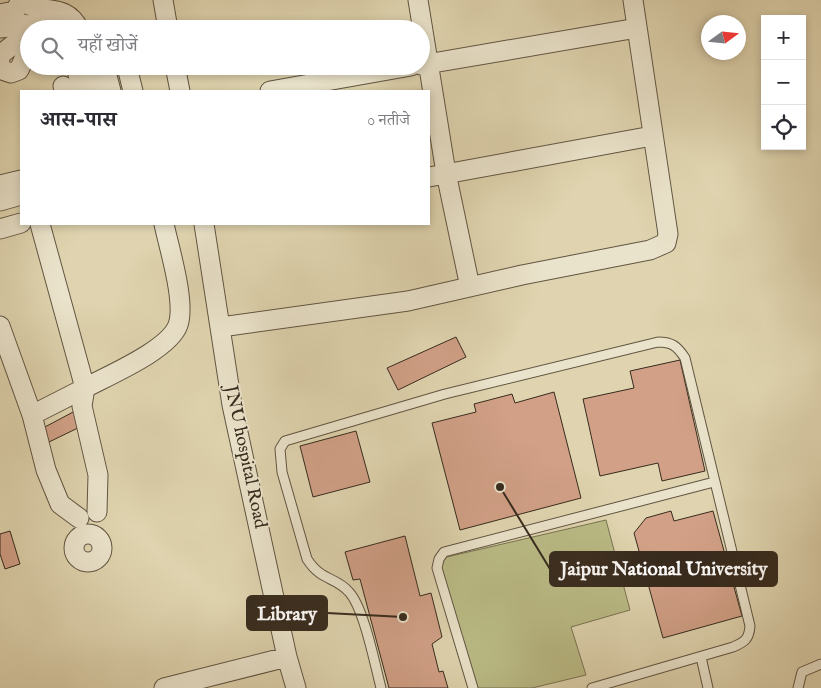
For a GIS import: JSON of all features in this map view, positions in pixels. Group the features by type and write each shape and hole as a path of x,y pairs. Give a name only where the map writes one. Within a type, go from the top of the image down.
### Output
{"street":[{"path":"0,14 15,11 21,0 30,6 60,8 70,15 73,20"},
{"path":"163,0 166,20"},
{"path":"418,0 419,20"},
{"path":"222,328 345,312 650,250 666,243 668,234 633,0"},
{"path":"0,28 20,41"},
{"path":"430,63 637,28"},
{"path":"0,55 20,46"},
{"path":"0,63 2,70 11,73 19,70 20,66"},
{"path":"78,75 82,90"},
{"path":"92,75 97,90"},
{"path":"177,75 180,90"},
{"path":"276,90 362,75"},
{"path":"422,75 424,90"},
{"path":"430,130 437,175 470,287"},
{"path":"437,175 652,136"},
{"path":"0,185 20,180"},
{"path":"0,200 20,195"},
{"path":"0,229 20,224"},
{"path":"0,326 32,415 46,470 60,504 84,526 88,510 97,512 98,475 82,406 85,388 40,225"},
{"path":"32,415 85,388 169,340 178,324 180,296 164,225"},
{"name":"JNU hospital Road","path":"208,225 232,405 287,658 296,688"},
{"path":"164,688 287,658"}],"lane":[{"path":"381,688 360,615 351,594 341,584 315,571 307,560 282,472 280,449 285,441 445,394 658,342 670,342 678,348 684,358 750,626 749,636 745,642 702,657 592,688"},
{"path":"473,688 437,568 439,559 444,552 714,482"},
{"path":"702,657 708,688"},
{"path":"798,688 802,672 821,664"}],"green space":[{"path":"606,520 630,610 571,627 586,675 532,688 474,688 438,559"}],"building":[{"path":"456,337 466,357 398,390 387,368"},
{"path":"680,360 705,471 662,481 658,463 600,476 583,399 634,388 630,371"},
{"path":"554,392 581,498 460,530 432,423 476,412 474,404 512,394 515,403"},
{"path":"75,411 82,426 49,442 43,428"},
{"path":"356,431 370,482 313,497 300,446"},
{"path":"671,511 674,521 713,511 742,616 663,638 634,533 646,518"},
{"path":"10,531 20,564 5,569 0,554 0,534"},
{"path":"405,536 420,596 431,593 442,637 432,644 439,672 443,671 448,688 389,688 360,579 353,580 345,552"}],"place":[{"name":"Jaipur National University","path":"500,487"},
{"name":"Library","path":"403,617"}]}
